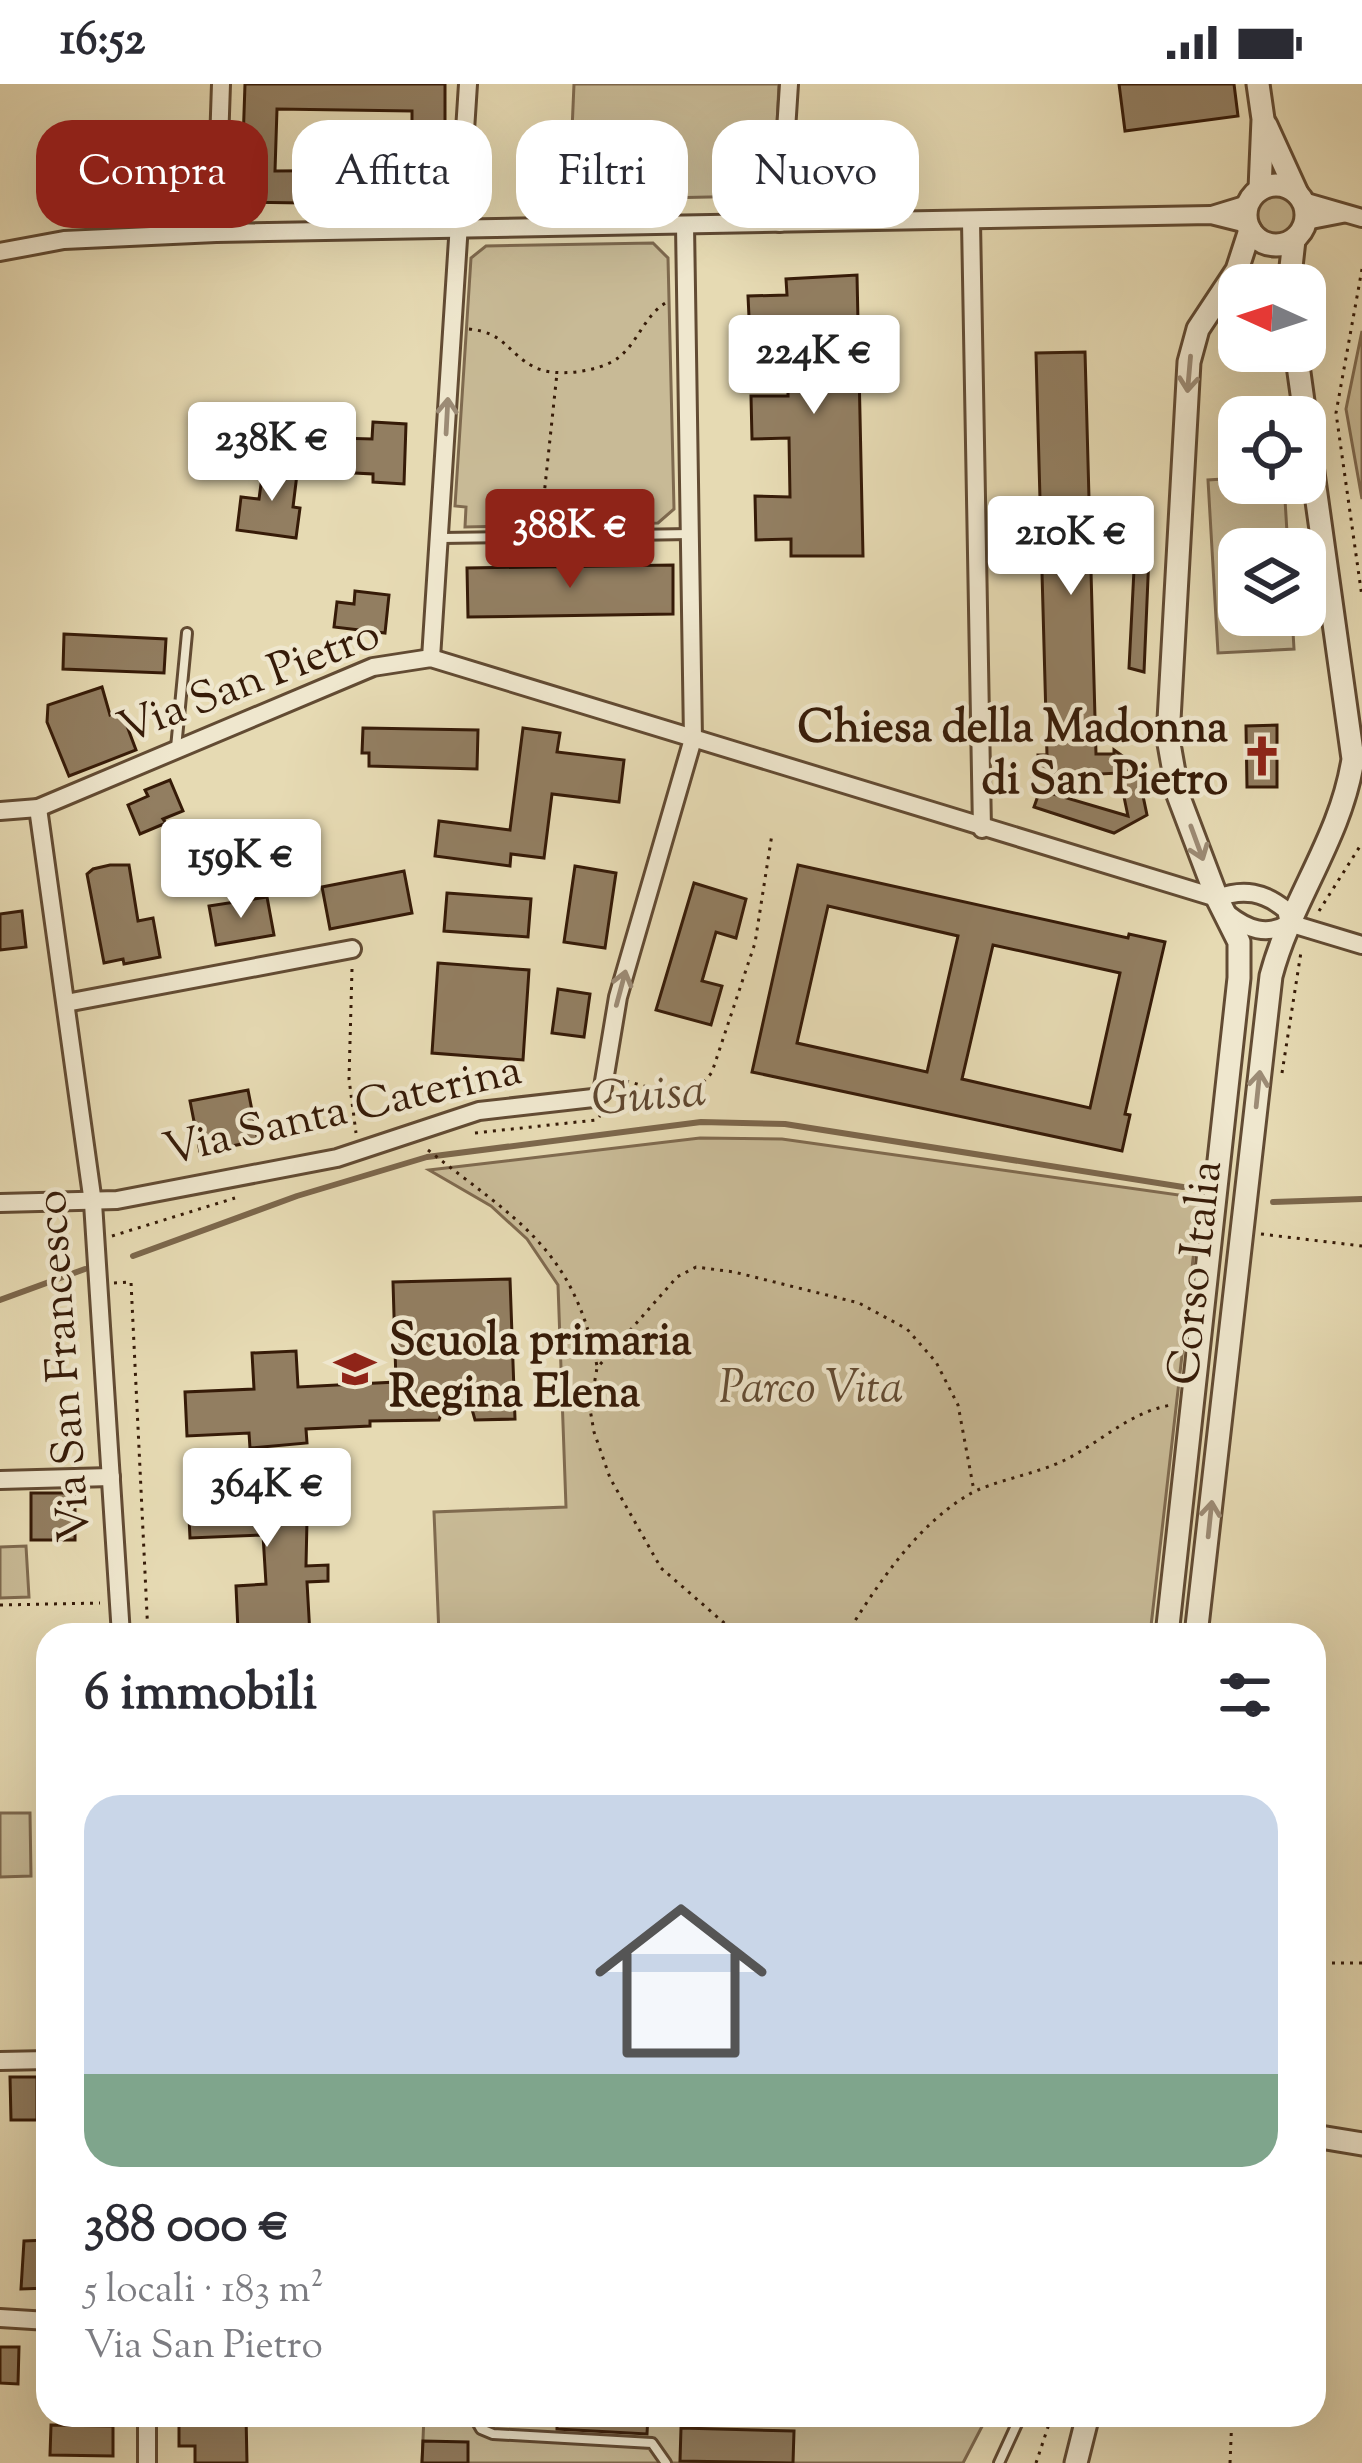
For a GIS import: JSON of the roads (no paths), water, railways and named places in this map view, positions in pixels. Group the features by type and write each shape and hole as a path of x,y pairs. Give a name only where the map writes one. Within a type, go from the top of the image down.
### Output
{"street":[{"path":"215,233 221,84"},
{"path":"466,120 468,84"},
{"path":"787,120 789,84"},
{"path":"1258,84 1263,119 1300,214 1292,264"},
{"path":"1263,119 1251,212 1237,270 1198,328 1189,362 1168,738 1178,795 1222,906 1249,928 1298,924"},
{"path":"919,222 1251,212 1279,185 1300,214"},
{"path":"1251,212 1267,244 1278,246 1300,214"},
{"path":"1300,214 1353,216"},
{"path":"971,222 982,829"},
{"path":"0,252 64,240 458,228 431,658"},
{"name":"Via Santa Caterina","path":"0,1203 94,1203 360,1152 479,1111 601,1102 618,997 692,739 685,228"},
{"name":"Corso Italia","path":"1197,1623 1270,976 1298,924 1337,824 1353,759 1299,372"},
{"name":"Via San Pietro","path":"0,812 38,808 373,668 431,658 1222,906"},
{"name":"Via San Francesco","path":"38,808 94,1203 120,1623"},
{"path":"1222,906 1232,892 1260,894 1298,924 1362,945"},
{"name":"Corso Italia","path":"1168,1623 1239,978 1240,942 1222,906"},
{"path":"66,1003 352,949"},
{"path":"0,1480 111,1477"},
{"path":"0,2061 36,2060"},
{"path":"1326,2139 1362,2148"},
{"path":"1326,2149 1362,2148"},
{"path":"0,2318 36,2320"},
{"path":"146,2463 147,2427"},
{"path":"1066,2463 1074,2427"},
{"path":"1076,2463 1085,2427"}],"lane":[{"path":"440,538 690,534"},
{"path":"176,749 187,633"},
{"path":"480,2427 494,2434 652,2443 666,2463"},
{"path":"999,2463 1016,2427"}],"waterway":[{"name":"Guisa","path":"133,1256 297,1196 427,1157 701,1122 785,1124 1183,1187"},
{"name":"Guisa","path":"1273,1202 1362,1199"},
{"name":"Guisa","path":"0,1300 85,1269"}],"place":[{"name":"Chiesa della Madonna di San Pietro","path":"1262,756"},
{"name":"Scuola primaria Regina Elena","path":"355,1369"}],"park label":[{"name":"Parco Vita","path":"811,1390"}]}
